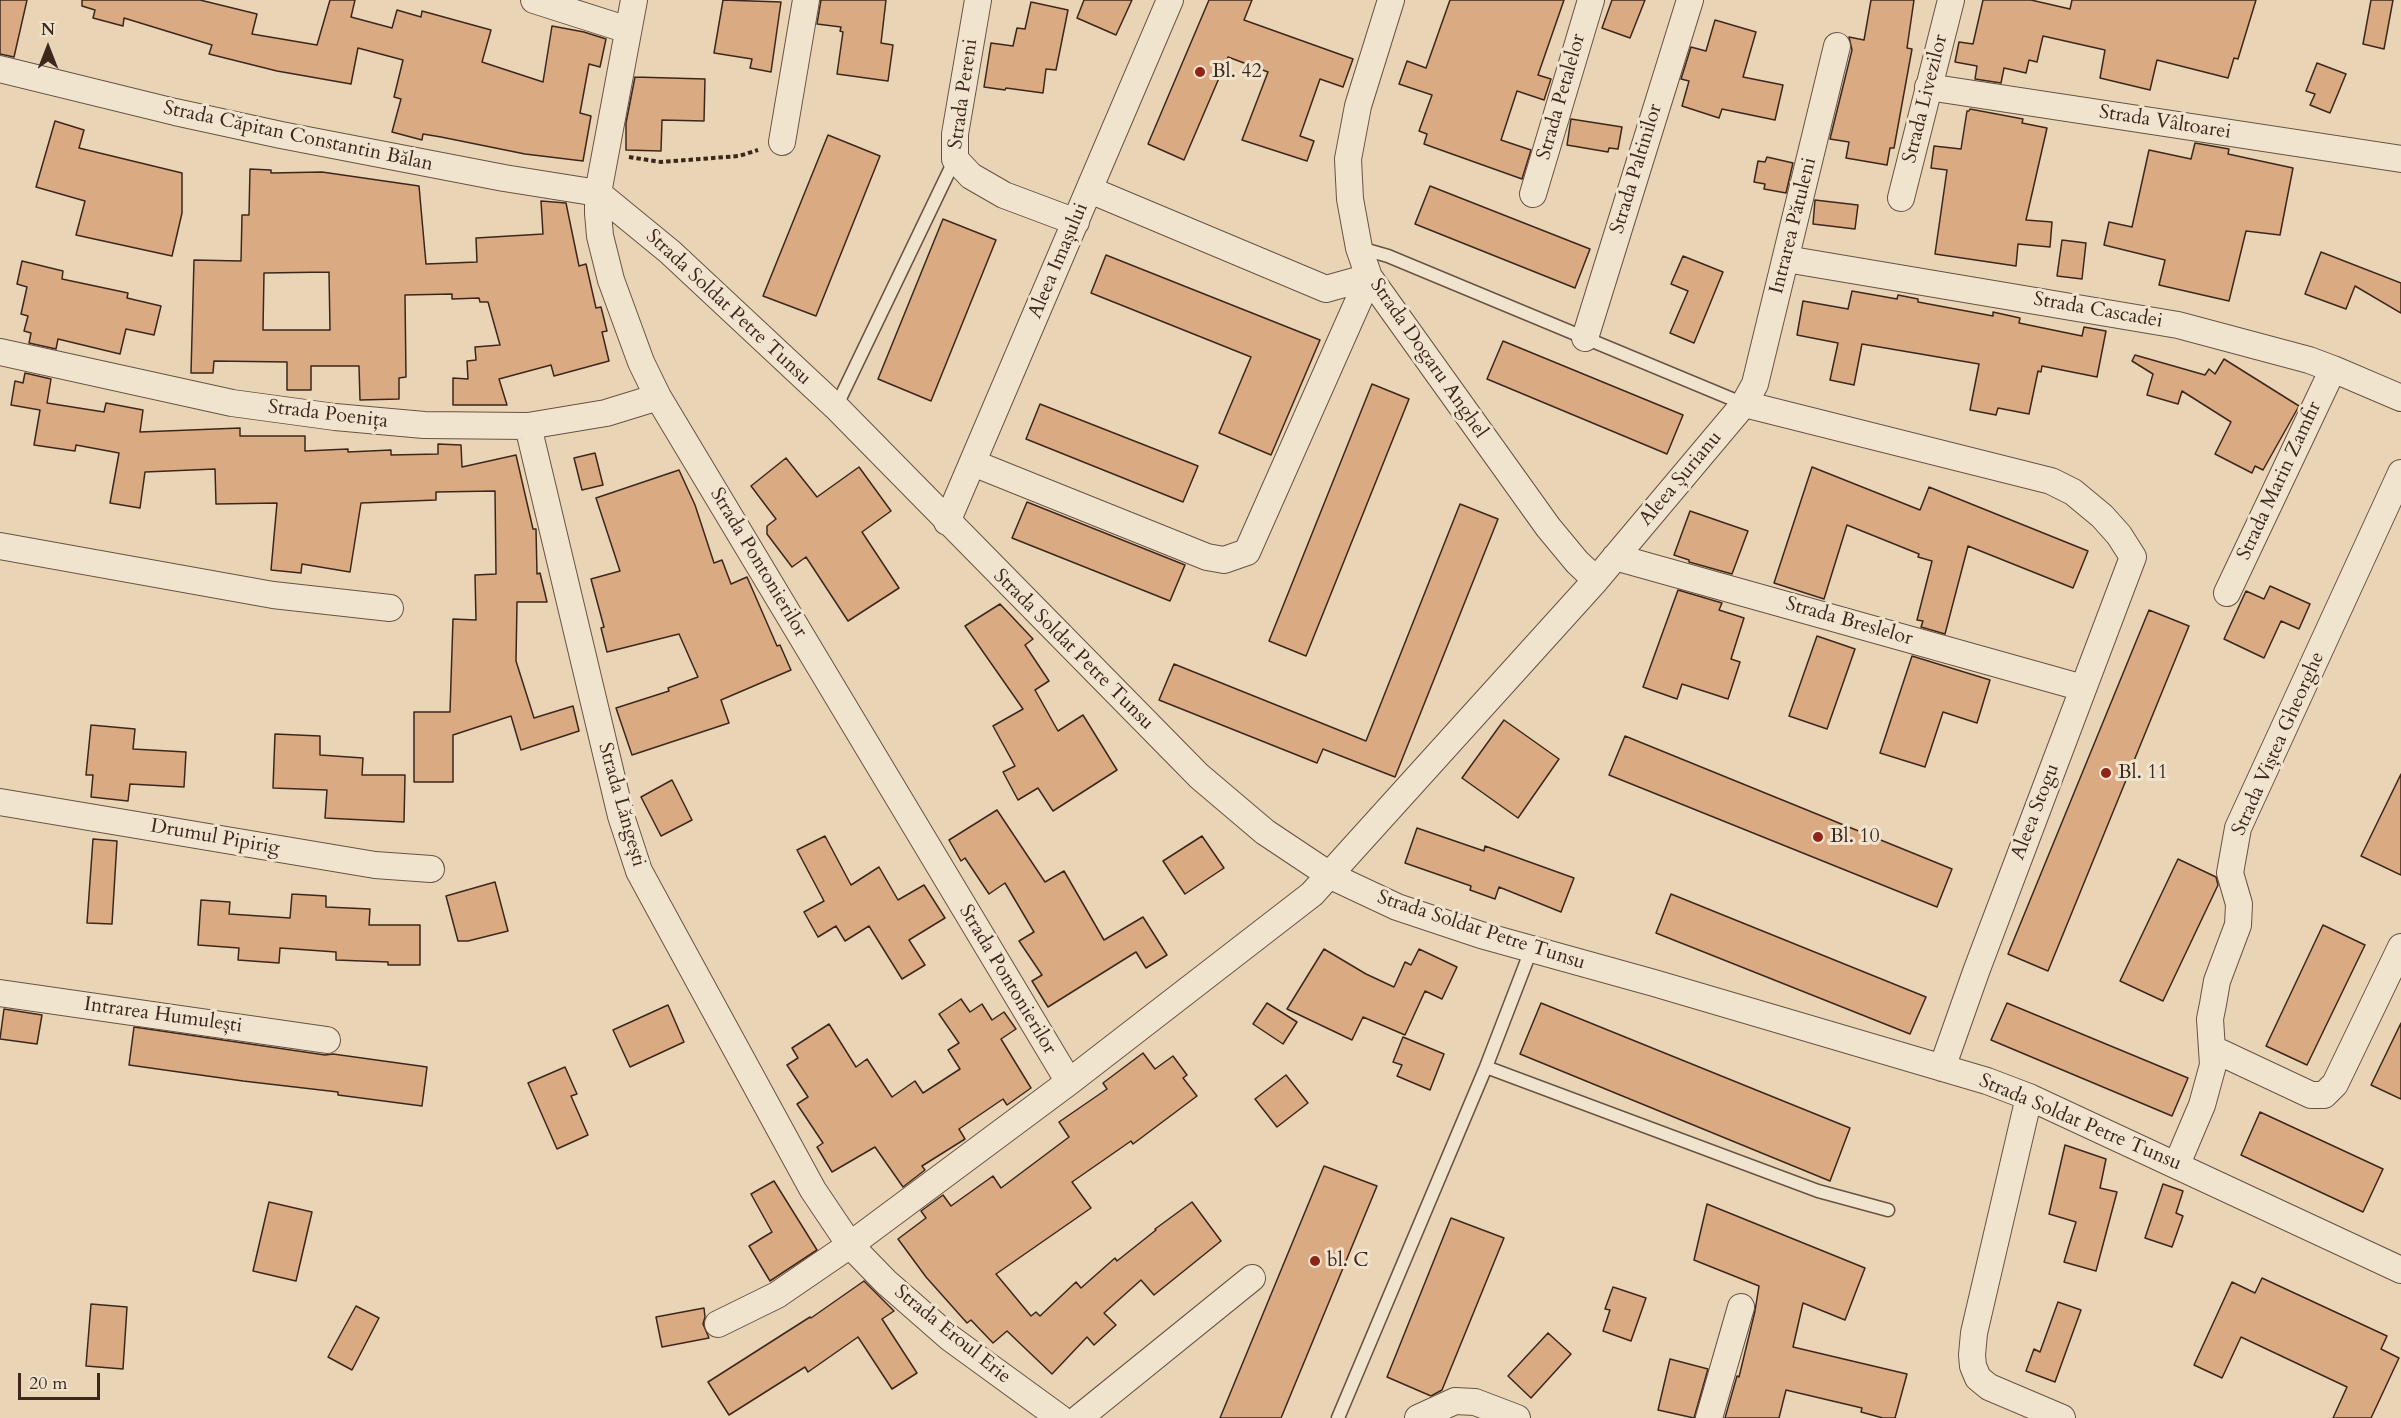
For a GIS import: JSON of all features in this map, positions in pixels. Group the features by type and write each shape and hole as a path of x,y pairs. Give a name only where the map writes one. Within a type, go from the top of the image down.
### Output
{"street":[{"path":"534,0 628,30"},
{"name":"Strada Pontonierilor","path":"634,0 598,193 600,236 611,280 637,351 658,397 1069,1082"},
{"path":"782,142 806,0"},
{"name":"Strada Pereni","path":"978,0 955,134 956,159 971,176 1004,195 1076,222"},
{"name":"Aleea Imașului","path":"947,522 1170,0"},
{"name":"Strada Dogaru Anghel","path":"1391,0 1358,106 1348,159 1350,199 1359,248 1369,277 1548,527 1577,562 1596,580"},
{"name":"Strada Petalelor","path":"1533,194 1591,0"},
{"name":"Strada Paltinilor","path":"1585,339 1690,0"},
{"name":"Strada Livezilor","path":"1901,198 1951,0"},
{"name":"Intrarea Pătuleni","path":"1744,404 1755,384 1837,46"},
{"name":"Strada Căpitan Constantin Bălan","path":"0,69 175,112 282,135 483,174 598,193"},
{"name":"Strada Vâltoarei","path":"1929,87 2401,159"},
{"path":"1090,190 1326,289 1369,277"},
{"name":"Strada Soldat Petre Tunsu","path":"598,193 670,252 836,407 1199,776 1265,832 1331,876 1397,908 1531,950 1665,986 1942,1068 2029,1097 2401,1270"},
{"name":"Strada Cascadei","path":"1786,259 2168,323 2258,345 2333,369 2401,398"},
{"path":"973,463 1207,556 1224,560 1247,552 1369,277"},
{"name":"Strada Poenița","path":"0,352 232,403 335,417 434,425 528,426 606,413 658,397"},
{"name":"Strada Marin Zamfir","path":"2227,593 2333,369"},
{"name":"Aleea Șurianu","path":"1331,876 1596,580 1744,404"},
{"name":"Aleea Stogu","path":"1744,404 2051,481 2073,492 2102,516 2119,535 2133,557 1942,1068"},
{"name":"Strada Lăngești","path":"528,426 621,816 639,871 813,1190 850,1245"},
{"name":"Strada Viștea Gheorghe","path":"2176,1164 2202,1105 2210,1080 2213,1049 2211,1019 2217,981 2238,925 2239,904 2230,873 2238,828 2401,473"},
{"path":"0,546 273,595 390,608"},
{"name":"Strada Breslelor","path":"1616,557 2083,688"},
{"name":"Drumul Pipirig","path":"0,802 375,865 431,869"},
{"path":"718,1323 777,1295 850,1245 1069,1082 1312,894 1331,876"},
{"path":"2213,1049 2311,1095 2324,1095 2335,1084 2401,947"},
{"name":"Intrarea Humulești","path":"0,993 327,1040"},
{"path":"2029,1097 1974,1333 1973,1366 1978,1378 1989,1387 2062,1418"},
{"name":"Strada Eroul Erie","path":"850,1245 886,1282 950,1338 1060,1418"},
{"path":"1079,1418 1252,1278"},
{"path":"1710,1418 1741,1307"},
{"path":"1418,1418 1455,1401 1475,1402 1517,1418"}],"lane":[{"path":"836,407 956,159"},
{"path":"1359,248 1388,256 1744,404"},
{"path":"1338,1418 1486,1067 1531,950"},
{"path":"1486,1067 1818,1191 1888,1210"}],"path":[{"path":"606,153 661,162 739,156 782,142"}],"building":[{"path":"0,0 27,0 14,57 0,54"},
{"path":"82,0 200,0 257,14 252,34 317,45 330,0 355,0 351,17 392,28 397,10 421,17 422,11 491,30 482,62 543,82 552,26 606,39 600,67 589,64 580,113 591,116 583,161 525,154 423,134 422,140 392,132 401,99 394,97 403,60 358,48 351,84 277,71 209,54 212,45 124,18 123,26 93,18 95,10 82,6"},
{"path":"723,0 781,2 771,72 750,68 752,59 714,53"},
{"path":"821,0 886,0 881,43 893,45 888,81 837,74 843,32 840,31 841,27 817,24"},
{"path":"1084,0 1132,0 1116,35 1077,18"},
{"path":"1209,0 1252,0 1244,20 1353,59 1343,87 1320,79 1300,136 1314,141 1307,161 1242,140 1268,72 1228,57 1184,160 1148,144"},
{"path":"1450,0 1564,0 1538,75 1551,79 1544,100 1517,91 1501,140 1531,150 1522,179 1424,144 1427,134 1419,131 1432,95 1399,84 1407,61 1426,68"},
{"path":"1612,0 1645,0 1630,38 1602,28"},
{"path":"1871,0 1914,0 1907,48 1912,49 1894,148 1890,148 1887,165 1846,158 1849,142 1830,139 1852,50 1849,37 1864,40"},
{"path":"1983,0 2031,0 2070,9 2072,0 2256,0 2238,59 2234,58 2228,78 2157,60 2150,90 2100,78 2105,50 2043,36 2037,62 2029,60 2026,73 2004,68 2001,83 1975,79 1977,66 1955,62 1959,42 1973,44"},
{"path":"2371,0 2393,0 2384,49 2363,44"},
{"path":"1031,2 1068,10 1056,70 1046,69 1043,93 984,87 991,43 1013,46 1017,28 1025,29"},
{"path":"1715,20 1756,32 1743,77 1783,85 1775,120 1722,109 1719,118 1682,106 1689,81 1681,79 1691,47 1706,51"},
{"path":"2317,63 2346,74 2330,113 2310,105 2315,94 2306,91"},
{"path":"635,77 705,79 704,121 662,120 661,151 626,150 626,123"},
{"path":"1970,109 2023,119 2022,123 2047,128 2026,220 2052,222 2050,247 2018,244 2016,266 1935,254 1947,170 1931,168 1934,146 1961,149 1967,111"},
{"path":"1571,119 1622,127 1618,149 1609,148 1608,152 1567,145"},
{"path":"55,121 84,130 79,148 182,173 182,213 172,256 76,235 85,201 36,187"},
{"path":"828,135 880,156 816,316 763,296"},
{"path":"2195,143 2229,149 2228,154 2293,168 2280,235 2246,231 2229,301 2159,285 2165,260 2104,245 2109,222 2132,227 2149,150 2191,159"},
{"path":"1767,157 1793,163 1786,193 1764,189 1765,184 1754,182 1758,161 1765,162"},
{"path":"250,169 271,170 271,173 322,172 419,186 426,264 477,262 476,238 543,234 541,201 566,203 579,266 586,264 596,308 601,307 607,331 602,332 609,361 554,376 551,365 499,379 507,405 453,405 453,378 468,379 467,361 476,360 475,347 500,345 488,302 480,302 479,298 452,299 452,294 405,295 406,377 399,378 399,399 360,400 359,366 311,366 311,390 287,390 287,362 214,361 213,373 191,373 194,260 241,261 242,215 249,215","holes":["329,272 330,330 263,330 264,273"]},
{"path":"1430,186 1590,249 1575,288 1415,224"},
{"path":"1815,200 1858,205 1855,229 1813,224"},
{"path":"943,219 996,240 931,401 878,379"},
{"path":"2062,240 2086,243 2082,279 2057,276"},
{"path":"2321,252 2401,283 2401,313 2355,286 2346,309 2305,294"},
{"path":"1106,255 1320,340 1271,455 1219,433 1251,357 1091,293"},
{"path":"1683,256 1723,272 1694,343 1670,333 1688,291 1671,284"},
{"path":"22,261 63,271 62,279 128,293 127,298 161,306 154,335 126,329 120,354 58,339 56,349 29,343 31,333 24,331 28,316 21,314 27,287 17,284"},
{"path":"1852,291 1897,299 1898,295 1918,299 1918,302 1993,316 1993,312 2020,318 2019,323 2082,336 2084,327 2106,331 2097,377 2042,366 2041,372 2038,371 2029,414 1998,408 1996,415 1970,410 1979,364 1862,344 1854,385 1830,380 1838,343 1797,335 1803,301 1848,309"},
{"path":"1503,341 1683,415 1667,454 1487,379"},
{"path":"2135,355 2205,375 2209,369 2215,374 2224,359 2299,406 2263,470 2255,466 2252,473 2215,454 2231,422 2182,391 2178,404 2147,395 2153,374 2132,361"},
{"path":"25,373 51,379 47,403 104,412 106,403 143,410 140,432 240,428 240,436 305,436 305,451 391,450 391,455 438,454 438,444 461,445 462,467 516,455 533,529 536,529 537,574 540,573 547,602 517,602 516,661 534,718 573,706 579,731 521,750 511,716 453,735 453,782 414,782 414,712 450,712 453,619 476,620 475,575 496,574 495,491 436,492 436,500 361,503 350,572 302,564 301,573 271,570 277,503 216,504 215,469 145,472 140,508 110,503 119,453 76,445 75,451 34,445 40,410 11,405 15,381 23,383"},
{"path":"1372,384 1409,399 1306,656 1269,641"},
{"path":"1040,404 1198,466 1183,502 1026,439"},
{"path":"595,453 603,485 582,490 574,458"},
{"path":"786,458 817,497 859,467 891,511 862,532 899,588 848,621 806,557 792,567 767,534 767,526 776,519 751,486"},
{"path":"1812,467 1920,510 1929,487 2088,551 2073,588 1968,546 1945,634 1921,627 1923,621 1917,620 1932,561 1847,525 1824,599 1774,583"},
{"path":"679,470 695,505 714,563 722,560 731,584 747,577 777,646 780,645 791,670 721,700 729,723 632,755 616,708 669,691 668,688 698,677 679,634 607,652 601,628 604,627 591,579 620,571 596,498"},
{"path":"1027,502 1185,565 1170,601 1012,538"},
{"path":"1460,504 1498,519 1395,777 1323,749 1317,763 1159,700 1174,664 1366,741"},
{"path":"1690,511 1748,531 1732,574 1689,562 1689,560 1674,555"},
{"path":"2270,586 2310,604 2299,629 2281,621 2264,658 2224,639 2246,591 2264,599"},
{"path":"1678,590 1722,603 1719,610 1744,618 1731,659 1740,662 1728,699 1682,684 1677,699 1643,687"},
{"path":"1000,604 1033,639 1025,645 1049,681 1035,690 1058,731 1083,715 1117,770 1053,811 1038,788 1018,800 1003,772 1015,766 993,726 1023,709 965,626"},
{"name":"Bl. 11","path":"2149,610 2189,626 2048,971 2008,954"},
{"path":"1817,636 1855,649 1827,729 1789,716"},
{"path":"1912,656 1990,680 1977,723 1943,712 1925,767 1880,753"},
{"path":"1504,720 1559,759 1518,818 1462,778"},
{"path":"91,725 135,729 133,749 186,752 184,787 130,784 128,801 91,797 93,775 86,775"},
{"path":"275,734 320,736 320,755 363,758 362,775 405,775 404,822 325,818 327,790 273,788"},
{"name":"Bl. 10","path":"1625,736 1952,869 1937,907 1609,775"},
{"path":"2401,774 2401,875 2361,856"},
{"path":"672,780 692,820 661,836 641,797"},
{"path":"997,810 1045,882 1064,871 1104,940 1143,917 1167,955 1146,968 1136,952 1048,1007 1032,981 1042,975 1019,941 1034,932 1005,883 989,894 965,858 961,861 949,840"},
{"path":"1417,828 1484,851 1485,846 1574,878 1561,912 1499,887 1495,899 1470,890 1471,886 1405,863"},
{"path":"825,836 851,885 879,867 898,900 924,885 945,918 909,940 925,965 902,979 869,926 845,941 836,926 818,937 804,912 824,901 797,850"},
{"path":"1202,836 1224,868 1185,894 1163,861"},
{"path":"93,839 117,841 112,924 87,923"},
{"path":"2178,859 2216,877 2218,885 2163,1001 2120,981"},
{"path":"495,882 508,931 468,941 458,941 446,896"},
{"path":"292,894 326,896 326,907 370,909 369,925 420,925 420,965 388,965 388,962 336,960 336,952 280,948 279,963 238,960 239,948 198,945 201,900 230,902 229,914 290,918"},
{"path":"1671,894 1926,997 1910,1034 1656,933"},
{"path":"2323,925 2365,945 2307,1065 2266,1046"},
{"path":"1324,949 1366,974 1394,987 1405,962 1411,965 1419,949 1457,967 1442,999 1425,991 1405,1035 1363,1017 1352,1040 1287,1009"},
{"path":"961,999 970,1012 982,1004 992,1020 1004,1012 1016,1029 1001,1039 1031,1088 1007,1105 1003,1099 959,1129 965,1139 922,1166 925,1170 903,1187 875,1147 832,1172 817,1147 823,1143 797,1104 808,1097 787,1065 798,1058 792,1048 829,1024 856,1067 867,1059 892,1097 915,1081 923,1093 960,1069 948,1050 959,1043 939,1014"},
{"path":"1267,1003 1297,1022 1283,1044 1253,1024"},
{"path":"1541,1003 1850,1128 1830,1181 1520,1054"},
{"path":"2007,1003 2188,1078 2172,1116 1991,1040"},
{"path":"668,1005 684,1042 630,1067 613,1030"},
{"path":"4,1009 42,1015 37,1044 0,1039"},
{"path":"2401,1023 2401,1099 2371,1085"},
{"path":"134,1027 325,1055 333,1054 427,1067 422,1106 338,1095 338,1092 129,1065"},
{"path":"1403,1037 1444,1054 1430,1090 1397,1076 1402,1065 1393,1062"},
{"path":"1143,1053 1155,1069 1173,1056 1187,1075 1183,1078 1197,1096 1133,1144 1131,1141 1072,1182 1091,1208 996,1274 1031,1316 1036,1312 1040,1316 1076,1282 1081,1288 1115,1258 1117,1261 1192,1202 1221,1241 1154,1295 1141,1280 1104,1313 1116,1325 1094,1345 1087,1337 1052,1374 1007,1331 993,1343 971,1320 967,1323 926,1277 898,1239 926,1218 921,1211 943,1195 951,1206 993,1176 1001,1188 1069,1137 1059,1122 1107,1089 1103,1083"},
{"path":"565,1067 577,1094 571,1096 588,1135 557,1149 528,1083"},
{"path":"1286,1075 1308,1103 1277,1127 1255,1099"},
{"path":"2260,1112 2383,1169 2363,1212 2241,1155"},
{"path":"2065,1145 2106,1159 2100,1188 2117,1192 2096,1271 2064,1262 2076,1222 2049,1214"},
{"name":"bl. C","path":"1324,1166 1377,1186 1281,1418 1220,1418"},
{"path":"774,1181 817,1250 770,1281 749,1246 772,1232 751,1194"},
{"path":"2163,1184 2183,1191 2176,1213 2183,1216 2172,1247 2145,1238"},
{"path":"269,1202 312,1212 296,1281 253,1271"},
{"path":"1707,1204 1865,1268 1845,1320 1803,1303 1793,1347 1907,1374 1895,1418 1883,1418 1861,1412 1862,1408 1786,1390 1779,1418 1725,1418 1737,1376 1739,1377 1759,1286 1694,1260"},
{"path":"1451,1218 1504,1238 1442,1390 1431,1396 1387,1377"},
{"path":"2262,1278 2387,1336 2381,1349 2399,1358 2371,1418 2333,1418 2347,1387 2241,1337 2222,1378 2194,1365 2232,1282 2255,1293"},
{"path":"864,1281 894,1311 882,1319 917,1373 892,1389 858,1337 808,1372 805,1367 729,1415 708,1382 811,1318"},
{"path":"1613,1287 1646,1298 1631,1341 1603,1331 1610,1310 1605,1309"},
{"path":"2058,1302 2081,1310 2055,1382 2026,1371 2034,1349 2040,1352"},
{"path":"91,1304 127,1307 123,1369 86,1366"},
{"path":"356,1306 379,1318 352,1370 328,1357"},
{"path":"704,1308 703,1324 709,1338 662,1347 656,1317"},
{"path":"1548,1333 1571,1354 1531,1398 1508,1376"},
{"path":"1670,1359 1708,1369 1694,1418 1658,1410"}],"place":[{"name":"Bl. 42","path":"1200,72"},
{"name":"Bl. 11","path":"2106,773"},
{"name":"Bl. 10","path":"1818,837"},
{"name":"bl. C","path":"1315,1261"}]}
